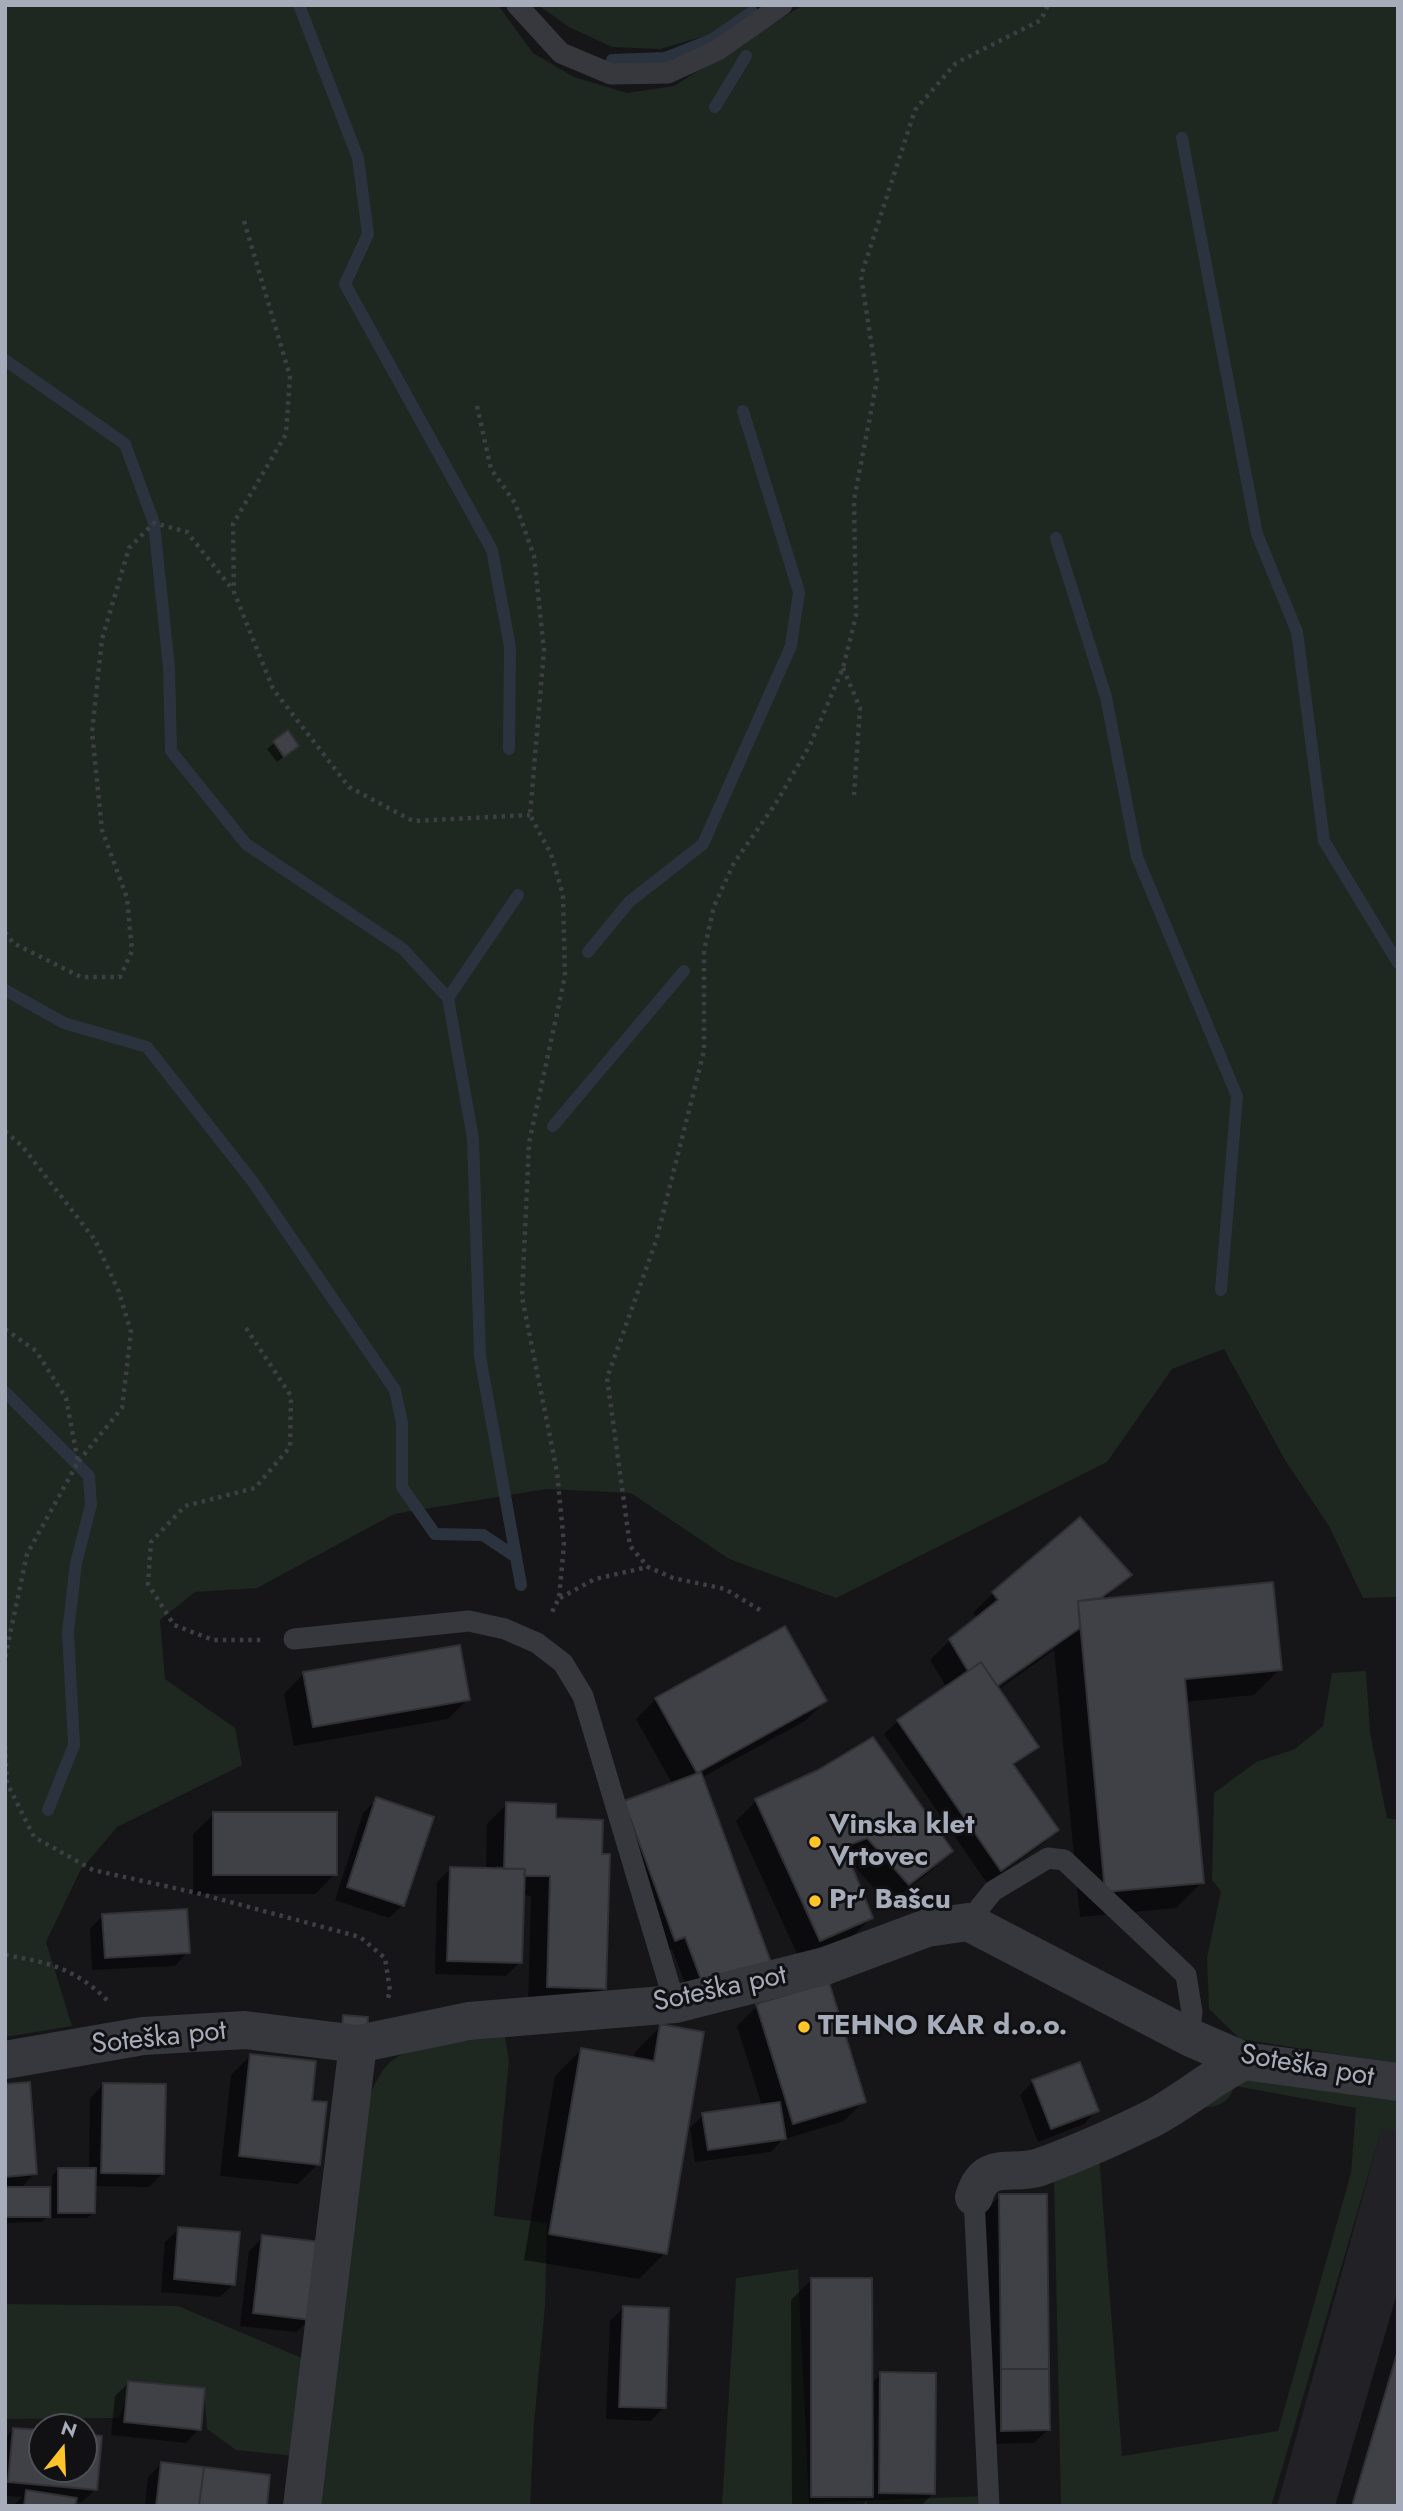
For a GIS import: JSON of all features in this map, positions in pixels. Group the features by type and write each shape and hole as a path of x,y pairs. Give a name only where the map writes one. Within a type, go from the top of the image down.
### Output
{"street":[{"name":"Soteška pot","path":"5,2060 143,2036 245,2030 370,2042 469,2021 675,2004 825,1966 927,1928 968,1922 1189,2037 1244,2061 1398,2082"},
{"path":"303,2506 370,2042"},
{"path":"974,2197 983,2177 992,2173 1037,2168 1151,2119 1218,2074 1244,2061"}],"lane":[{"path":"517,5 561,53 611,74 656,74 668,73 718,50 782,5"},
{"path":"294,1639 469,1621 505,1629 537,1643 563,1663 583,1696 675,2004"},
{"path":"968,1922 993,1891 1048,1858 1064,1860 1186,1975 1192,2012 1189,2037"},
{"path":"974,2197 989,2506"}],"path":[{"path":"760,1610 725,1588 674,1578 648,1567 630,1545 607,1378 656,1241 704,1051 704,951 714,906 734,863 776,803 810,745 843,668 856,616 854,500 877,380 862,276 915,110 956,63 1041,20 1048,5"},
{"path":"234,592 233,524 286,433 290,376 244,220"},
{"path":"477,406 491,469 515,503 534,556 544,650 530,815 551,854 564,895 565,976 529,1143 522,1297 557,1472 564,1544 559,1598 537,1643"},
{"path":"5,932 13,943 81,977 120,977 132,951 127,898 102,830 92,732 102,639 129,548 154,523 187,532 234,592 273,688 349,787 414,821 530,815"},
{"path":"843,668 860,708 853,795"},
{"path":"5,1131 22,1146 95,1240 119,1292 131,1332 122,1408 78,1462 27,1554 5,1658"},
{"path":"246,1328 291,1396 290,1447 255,1488 185,1506 151,1542 148,1584 174,1625 213,1640 294,1639"},
{"path":"5,1329 36,1351 66,1398 78,1462"},
{"path":"559,1598 594,1578 648,1567"},
{"path":"5,1746 7,1783 34,1837 93,1870 197,1893 360,1937 385,1958 390,1991 370,2042"},
{"path":"5,1955 48,1962 90,1983 143,2036"}],"shaded area":[{"path":"5,5 498,5 533,53 574,77 627,93 674,86 803,5 1398,5 1398,1597 1363,1598 1329,1526 1285,1460 1224,1349 1172,1369 1107,1462 836,1598 729,1559 631,1493 546,1489 394,1514 257,1588 195,1592 160,1620 165,1679 235,1728 242,1765 117,1827 80,1871 46,1942 72,2026 5,2037"},
{"path":"538,5 755,5 712,34 660,49 612,47 569,27"},
{"path":"1366,1671 1370,1732 1387,1818 1398,1820 1398,2064 1240,2039 1209,2009 1207,1958 1221,1891 1212,1880 1214,1793 1256,1762 1295,1749 1323,1726 1332,1673"},
{"path":"505,2037 509,2061 494,2216 547,2223 545,2306 534,2423 530,2506 314,2506 358,2124 368,2098 382,2071 405,2053 433,2045"},
{"path":"1255,2074 1398,2094 1398,2132 1382,2128 1271,2506 1061,2506 1054,2179 1099,2154 1122,2456 1278,2431 1351,2173 1356,2108 1235,2086 1223,2103 1191,2107"},
{"path":"1382,2127 1398,2132 1398,2506 1277,2506"},
{"path":"798,2269 809,2503 984,2496 985,2506 722,2506 736,2278"},
{"path":"5,2304 178,2306 302,2358 295,2456 236,2450 207,2429 204,2390 132,2380 119,2418 98,2418 98,2413 28,2413 28,2419 5,2419"}],"building":[{"path":"288,730 299,746 284,757 273,741"},
{"path":"1080,1517 1132,1575 1101,1598 1078,1601 1080,1628 997,1686 981,1662 968,1671 949,1639 998,1600 992,1592"},
{"path":"1273,1582 1282,1670 1185,1679 1204,1883 1105,1892 1078,1601"},
{"path":"785,1626 827,1701 697,1773 655,1698"},
{"path":"460,1645 470,1700 313,1727 303,1672"},
{"path":"981,1662 1039,1747 1013,1764 1059,1830 1001,1871 897,1720"},
{"name":"Vinska klet Vrtovec","path":"873,1737 953,1851 909,1885 867,1838 844,1847 873,1918 820,1941 755,1799 818,1770"},
{"path":"701,1772 772,1965 705,1990 685,1937 675,1941 624,1801"},
{"path":"376,1797 434,1817 404,1906 347,1887"},
{"path":"506,1802 556,1804 556,1818 603,1820 602,1854 610,1854 606,1989 547,1987 550,1876 524,1876 525,1869 504,1869"},
{"path":"213,1812 337,1812 337,1875 213,1875"},
{"path":"450,1867 525,1869 522,1963 447,1961"},
{"path":"187,1909 190,1953 105,1958 102,1914"},
{"path":"829,1982 866,2102 793,2124 756,2004"},
{"path":"343,2015 368,2017 367,2030 342,2028"},
{"path":"660,2024 704,2032 667,2254 549,2234 581,2048 654,2061"},
{"path":"250,2054 316,2061 312,2101 327,2102 320,2165 239,2156"},
{"path":"1080,2062 1099,2111 1051,2129 1032,2080"},
{"path":"30,2082 37,2174 5,2177 5,2084"},
{"path":"103,2083 166,2084 164,2174 101,2173"},
{"path":"780,2102 786,2139 708,2150 702,2113"},
{"path":"58,2168 96,2168 95,2213 58,2213"},
{"path":"5,2187 50,2187 50,2217 6,2217"},
{"path":"999,2194 1047,2194 1049,2369 1001,2369"},
{"path":"178,2227 240,2232 235,2285 174,2279"},
{"path":"262,2235 321,2242 311,2320 253,2313"},
{"path":"811,2278 872,2278 873,2497 811,2497"},
{"path":"623,2306 669,2308 666,2408 619,2407"},
{"path":"1398,2350 1398,2506 1352,2506"},
{"path":"1001,2369 1049,2369 1050,2430 1001,2431"},
{"path":"880,2372 936,2373 935,2494 879,2493"},
{"path":"128,2381 205,2388 201,2430 124,2422"},
{"path":"13,2428 28,2429 28,2483 98,2483 97,2490 8,2482"},
{"path":"98,2436 102,2436 98,2479"},
{"path":"161,2462 204,2467 199,2506 156,2506"},
{"path":"204,2467 270,2475 267,2506 199,2506"},
{"path":"26,2490 77,2498 75,2506 24,2506"}],"waterway":[{"path":"299,5 358,158 368,234 345,284 492,550 510,647 509,749"},
{"path":"612,60 665,58 713,39 752,12"},
{"path":"715,107 746,56"},
{"path":"1182,138 1257,534 1297,632 1324,841 1398,963"},
{"path":"5,360 125,444 154,523 169,668 171,751 246,844 403,949 448,998 473,1139 480,1356 521,1585"},
{"path":"588,952 629,902 703,844 791,646 799,592 743,411"},
{"path":"1056,538 1106,697 1137,857 1237,1096 1221,1290"},
{"path":"448,998 518,895"},
{"path":"553,1126 684,971"},
{"path":"5,990 64,1023 147,1047 253,1182 395,1390 402,1423 402,1487 435,1534 483,1535 516,1557"},
{"path":"5,1392 89,1476 91,1505 76,1563 68,1632 74,1745 48,1810"}],"place":[{"name":"Vinska klet Vrtovec","path":"815,1842"},
{"name":"Pr' Bašcu","path":"815,1901"},
{"name":"TEHNO KAR d.o.o.","path":"804,2027"}]}
